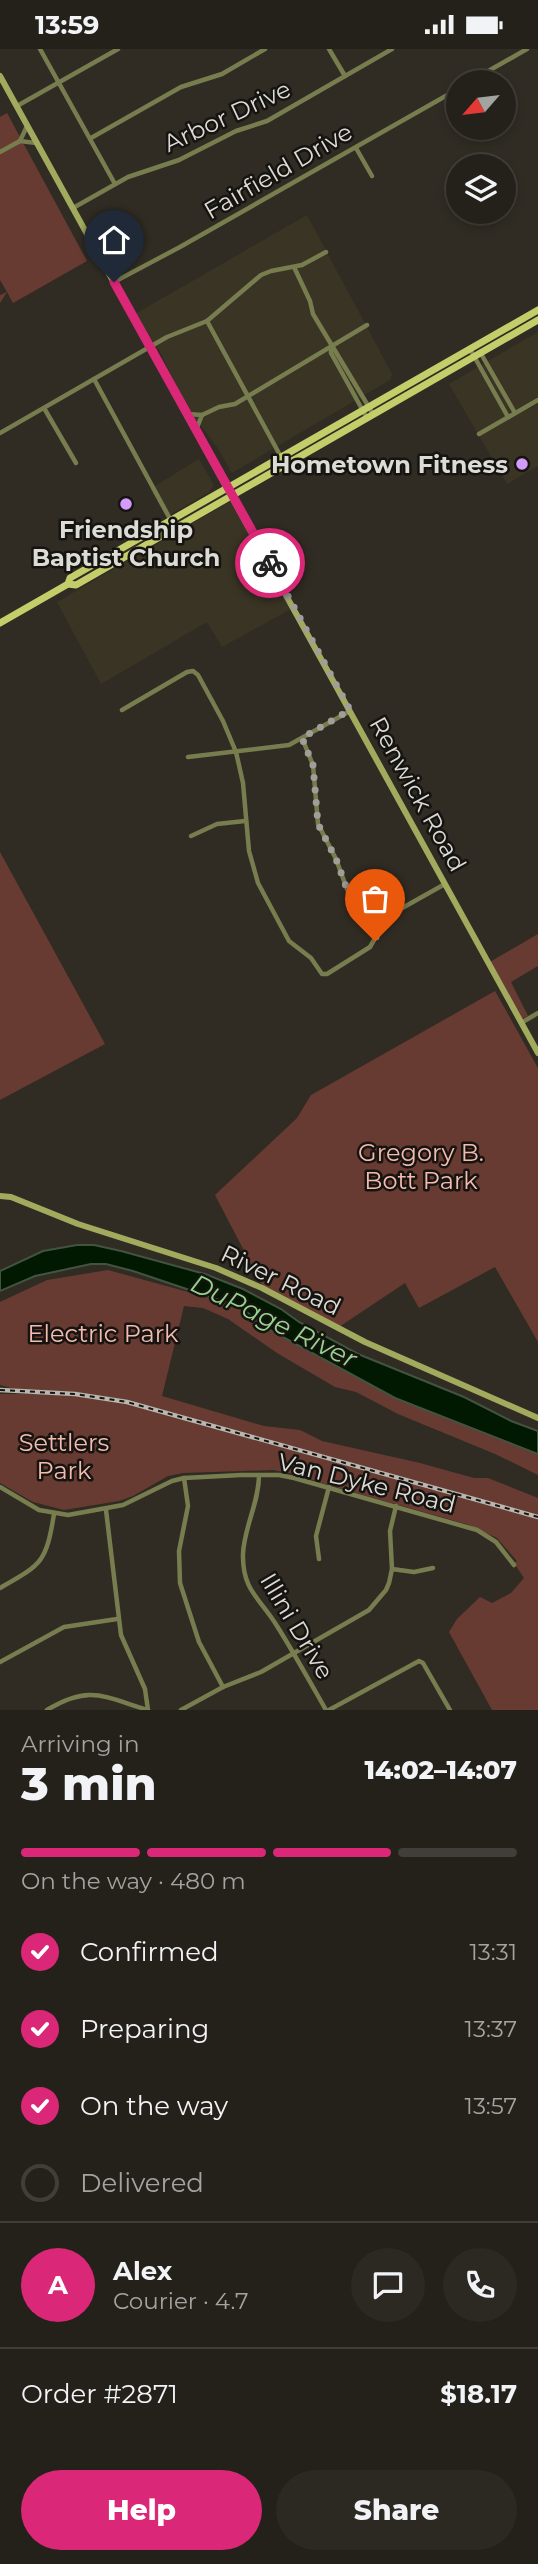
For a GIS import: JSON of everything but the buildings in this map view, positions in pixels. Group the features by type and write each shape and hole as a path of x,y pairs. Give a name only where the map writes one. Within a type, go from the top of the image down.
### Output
{"main road":[{"path":"0,623 68,584 70,578 230,492 538,310"},
{"path":"230,492 281,457 477,355 538,320"}],"street":[{"path":"40,49 115,184"},
{"path":"17,106 118,49"},
{"path":"91,138 181,87 222,73 265,49"},
{"path":"329,49 345,76"},
{"name":"Arbor Drive","path":"73,208 115,184 179,160 236,131 259,125 392,49"},
{"path":"490,70 527,49"},
{"name":"Renwick Road","path":"0,76 538,1053"},
{"name":"Fairfield Drive","path":"114,282 446,96"},
{"path":"0,152 20,141 28,125"},
{"path":"20,141 37,143"},
{"path":"356,148 372,176"},
{"path":"0,433 150,346 206,321 261,275 294,267 326,252"},
{"path":"294,267 313,314 331,346 337,351 368,412"},
{"path":"206,321 281,457"},
{"path":"187,414 202,415 219,407 235,404 367,325"},
{"path":"473,347 508,417"},
{"path":"477,355 515,413"},
{"path":"94,379 173,524"},
{"path":"479,434 538,400"},
{"path":"44,408 76,463"},
{"path":"196,430 202,415"},
{"path":"122,710 193,671 198,675 236,752 243,783 245,821 253,867 265,898 289,941 311,958 322,974 327,974 364,952 375,941 388,916 445,883"},
{"path":"188,757 277,747 302,738 350,710"},
{"path":"302,738 315,772 318,824 336,859 351,900 364,923 377,933"},
{"path":"191,836 217,824 245,821"},
{"path":"521,1023 538,1013"},
{"name":"River Road","path":"0,1196 10,1197 78,1224 216,1268 262,1288 365,1342 538,1418"},
{"name":"Van Dyke Road","path":"2,1489 39,1510 54,1514 79,1514 123,1505 172,1481 184,1478 259,1475 294,1478 477,1530 496,1542 514,1565"},
{"name":"Illini Drive","path":"259,1475 258,1495 245,1543 244,1565 251,1591 275,1622 328,1710"},
{"path":"184,1478 188,1506 178,1552 180,1583 199,1641 223,1687"},
{"path":"320,1559 316,1536 329,1487"},
{"path":"0,1498 2,1489"},
{"path":"181,1710 223,1687 261,1672 369,1610 386,1591 392,1569 390,1531 396,1506"},
{"path":"47,1710 63,1700 88,1694 100,1695 148,1710 145,1689 126,1650 117,1619 106,1510"},
{"path":"0,1588 29,1571 45,1555 54,1514"},
{"path":"392,1569 414,1572 433,1568"},
{"path":"0,1663 64,1627 117,1619"},
{"path":"328,1710 419,1661 423,1663 450,1710"}],"shaded area":[{"path":"307,215 392,374 390,380 232,473 217,447 188,409 159,350 135,314"},
{"path":"538,332 538,466 507,484 449,384"},
{"path":"199,459 214,485 209,492 166,517 150,489"},
{"path":"231,501 291,609 222,647 207,622 101,684 57,602"}],"green space":[{"path":"7,113 87,261 13,303 0,280 0,117"},
{"path":"0,852 105,1044 0,1100"},
{"path":"538,934 538,966 511,982 528,1016 519,1020 488,963"},
{"name":"Gregory B. Bott Park","path":"495,991 538,1068 538,1342 495,1267 419,1308 405,1283 339,1327 263,1287 215,1195 297,1118 311,1095"},
{"path":"108,1270 232,1304 270,1330 395,1398 538,1454 538,1475 398,1414 356,1392 335,1387 277,1353 228,1319 203,1308 184,1306 162,1396 264,1426 300,1430 322,1441 474,1478 488,1478 538,1498 538,1710 492,1710 449,1632 457,1619 480,1597 492,1603 511,1593 524,1578 514,1563 517,1561 497,1538 466,1524 300,1475 273,1470 183,1473 168,1476 119,1501 64,1510 33,1502 0,1483 0,1394 32,1394 0,1385 0,1302 47,1280"}],"water":[{"name":"DuPage River","path":"94,1245 121,1251 205,1274 243,1289 358,1354 464,1397 511,1421 538,1431 538,1454 395,1398 270,1330 240,1307 133,1271 106,1264 91,1264 35,1276 0,1291 0,1271 43,1251"}],"railway":[{"path":"0,1390 75,1394 127,1402 538,1517"}],"way so far":[{"path":"270,563 350,710 302,738 309,751 316,780 318,824 336,859 351,900 364,923 377,933 375,941"}],"place":[{"name":"Hometown Fitness","path":"522,464"},
{"name":"Friendship Baptist Church","path":"126,504"}],"route":[{"path":"114,282 270,563"}],"park label":[{"name":"Electric Park","path":"103,1333"},
{"name":"Settlers Park","path":"64,1456"}]}
